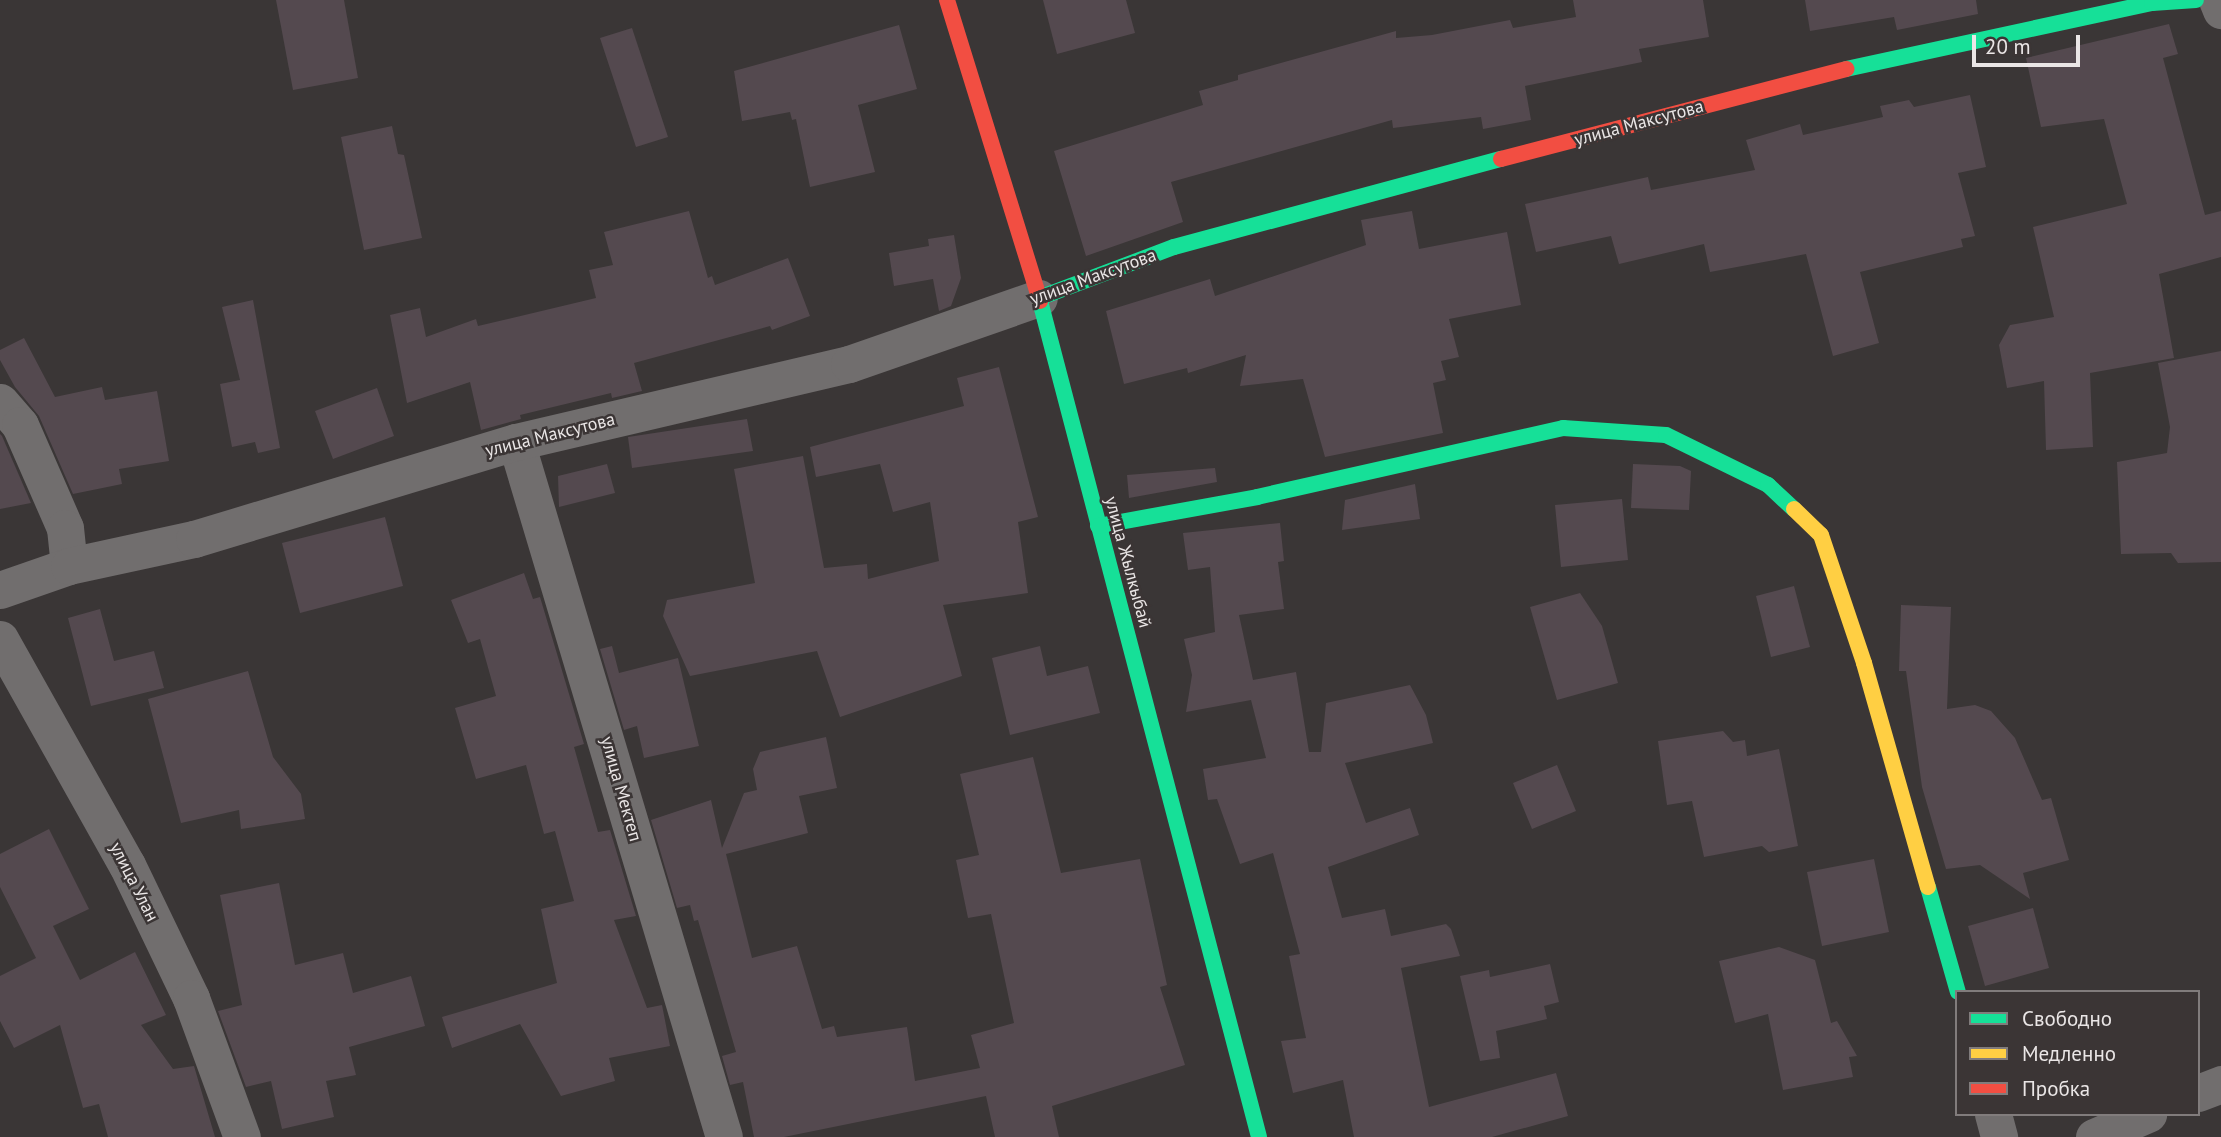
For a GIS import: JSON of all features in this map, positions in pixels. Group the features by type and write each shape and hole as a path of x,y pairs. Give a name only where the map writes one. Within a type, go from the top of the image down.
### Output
{"street":[{"name":"улица Жылкыбай","path":"947,0 1039,298 1259,1137"},
{"name":"улица Максутова","path":"0,590 69,566 194,539 516,442 849,364 1039,298 1174,247 1810,77 2152,3 2196,0"},
{"path":"2217,0 2221,10"},
{"path":"0,402 20,425 65,528 69,566"},
{"path":"1098,526 1256,498 1563,428 1666,435 1768,485 1821,535 1864,663 1957,990"},
{"name":"улица Мектеп","path":"516,442 724,1137"},
{"name":"улица Улан","path":"0,639 121,853 174,961 242,1137"},
{"path":"2200,1092 2221,1084"},
{"path":"1994,1116 2000,1137"},
{"path":"2094,1137 2143,1116"}],"building":[{"path":"276,0 344,0 358,78 293,90"},
{"path":"1043,0 1126,0 1135,33 1057,54"},
{"path":"1573,0 1703,0 1709,37 1639,49 1642,62 1525,86 1531,120 1483,129 1481,117 1393,128 1392,120 1171,182 1183,222 1086,256 1054,151 1203,105 1199,91 1238,80 1238,75 1396,31 1396,38 1432,35 1510,20 1513,28 1576,17"},
{"path":"1805,0 1976,0 1978,14 1897,30 1894,17 1810,31"},
{"path":"2169,24 2178,54 2163,58 2205,215 2221,211 2221,257 2159,274 2174,358 2090,373 2093,447 2046,450 2044,381 2007,388 1999,345 2010,325 2054,317 2033,227 2127,204 2104,119 2041,127 2026,58"},
{"path":"899,25 917,89 858,105 875,172 810,187 796,119 792,120 790,112 742,121 734,71"},
{"path":"632,28 668,137 636,147 600,38"},
{"path":"1970,95 1986,167 1958,173 1975,236 1961,239 1963,247 1860,272 1879,343 1833,356 1806,254 1710,272 1704,244 1619,264 1611,236 1536,252 1525,204 1648,177 1651,190 1755,170 1746,140 1800,124 1803,135 1883,117 1880,106 1909,100 1914,107"},
{"path":"392,126 398,154 404,155 422,238 364,250 341,137"},
{"path":"689,211 708,278 712,276 715,285 788,258 810,316 772,330 770,326 634,363 642,391 612,398 611,393 520,415 521,419 481,430 470,382 407,403 390,315 420,308 426,337 476,319 478,326 596,298 589,270 613,265 604,232"},
{"path":"1412,211 1419,249 1507,232 1521,305 1449,319 1459,357 1441,361 1446,380 1433,383 1443,433 1325,457 1303,379 1240,386 1246,355 1188,373 1187,368 1124,384 1106,311 1210,279 1215,296 1366,245 1361,220"},
{"path":"954,235 961,278 951,306 939,311 933,279 894,286 889,253 929,246 928,239"},
{"path":"253,300 280,448 258,453 255,442 232,447 220,384 240,380 222,307"},
{"path":"24,338 55,397 102,387 105,400 157,391 169,461 119,469 122,484 73,494 39,416 15,387 0,360 0,350"},
{"path":"2221,351 2221,562 2178,563 2171,553 2121,554 2117,462 2167,453 2170,427 2158,363"},
{"path":"999,367 1038,517 1018,522 1028,593 943,605 962,676 840,717 817,651 690,676 663,616 667,600 755,583 734,469 803,456 824,568 867,564 868,579 939,561 930,502 893,512 880,464 816,477 810,447 964,406 957,378"},
{"path":"377,388 394,436 333,459 315,411"},
{"path":"747,419 753,451 632,468 628,437"},
{"path":"0,434 2,436 31,503 0,509"},
{"path":"607,464 615,493 559,507 558,476"},
{"path":"1633,464 1680,466 1691,471 1689,510 1631,508"},
{"path":"1215,468 1217,482 1129,498 1127,475"},
{"path":"1415,484 1420,519 1342,530 1345,500"},
{"path":"1622,499 1628,560 1561,567 1555,505"},
{"path":"385,517 403,586 300,613 282,543"},
{"path":"1280,523 1284,561 1278,562 1284,609 1239,615 1253,680 1296,672 1309,752 1321,752 1326,703 1410,685 1426,715 1433,743 1345,763 1366,823 1410,808 1419,835 1328,867 1342,918 1385,909 1391,936 1446,924 1451,929 1460,956 1401,968 1429,1107 1556,1073 1568,1116 1492,1137 1354,1137 1343,1080 1293,1093 1281,1041 1306,1038 1289,956 1300,954 1273,853 1240,864 1217,799 1208,800 1203,769 1266,758 1251,700 1186,712 1192,675 1184,639 1215,632 1210,567 1188,570 1183,533"},
{"path":"524,573 533,599 540,597 584,744 574,747 598,832 610,830 636,916 614,920 647,1008 662,1005 670,1046 609,1058 615,1081 561,1096 520,1024 452,1048 442,1017 557,983 541,909 574,901 555,831 544,834 526,765 476,779 455,708 496,696 480,639 468,643 451,600"},
{"path":"1794,586 1810,647 1771,657 1756,596"},
{"path":"1580,593 1602,626 1618,683 1557,700 1530,607"},
{"path":"1901,605 1951,607 1947,709 1975,705 1991,711 2015,738 2042,800 2051,798 2069,860 2023,873 2030,899 1980,865 1946,869 1922,787 1906,671 1899,671"},
{"path":"100,609 114,661 154,651 164,688 91,706 68,618"},
{"path":"612,646 619,673 678,658 699,746 644,758 637,726 624,730 600,649"},
{"path":"1040,646 1047,676 1088,666 1100,713 1010,735 992,658"},
{"path":"248,671 273,757 301,794 305,819 241,829 239,810 181,823 148,699"},
{"path":"1723,731 1733,742 1745,740 1747,756 1779,749 1798,846 1769,852 1762,846 1704,857 1692,801 1667,805 1658,741"},
{"path":"826,737 837,788 799,796 808,833 726,854 752,958 797,946 822,1029 834,1026 837,1037 907,1027 915,1081 980,1068 971,1035 1014,1023 991,914 968,918 956,860 979,855 960,774 1033,757 1061,873 1140,859 1167,985 1160,987 1185,1065 1052,1106 1059,1137 995,1137 986,1096 784,1137 754,1137 743,1082 730,1085 722,1056 736,1052 698,920 694,921 690,905 677,908 651,820 711,800 722,848 744,793 757,790 753,769 760,752"},
{"path":"1557,765 1576,811 1532,829 1513,783"},
{"path":"49,829 89,909 53,926 80,980 135,952 166,1015 141,1025 173,1069 194,1066 215,1137 108,1137 99,1104 83,1108 60,1025 14,1048 0,1021 0,976 36,958 0,887 0,854"},
{"path":"1874,859 1889,932 1822,946 1807,872"},
{"path":"279,883 295,965 343,953 353,993 411,976 425,1026 349,1047 356,1075 326,1081 334,1117 282,1129 271,1081 246,1087 218,1011 242,1005 220,895"},
{"path":"2033,908 2049,968 1985,986 1968,926"},
{"path":"1779,947 1815,960 1831,1023 1837,1021 1857,1056 1849,1057 1853,1077 1783,1090 1768,1014 1735,1023 1719,961"},
{"path":"1550,964 1559,1002 1544,1006 1547,1019 1496,1031 1500,1058 1480,1061 1460,976 1489,970 1490,977"}],"traffic: fast":[{"path":"1846,69 2152,3 2196,0"},
{"path":"1039,298 1174,247 1501,159"},
{"path":"1040,301 1259,1137"},
{"path":"1098,526 1257,497 1563,428 1666,435 1768,485 1794,509"},
{"path":"1928,887 1957,990"}],"traffic: slow":[{"path":"1794,509 1821,535 1864,663 1928,887"}],"traffic: jam":[{"path":"947,0 1040,301"},
{"path":"1501,159 1846,69"}]}
